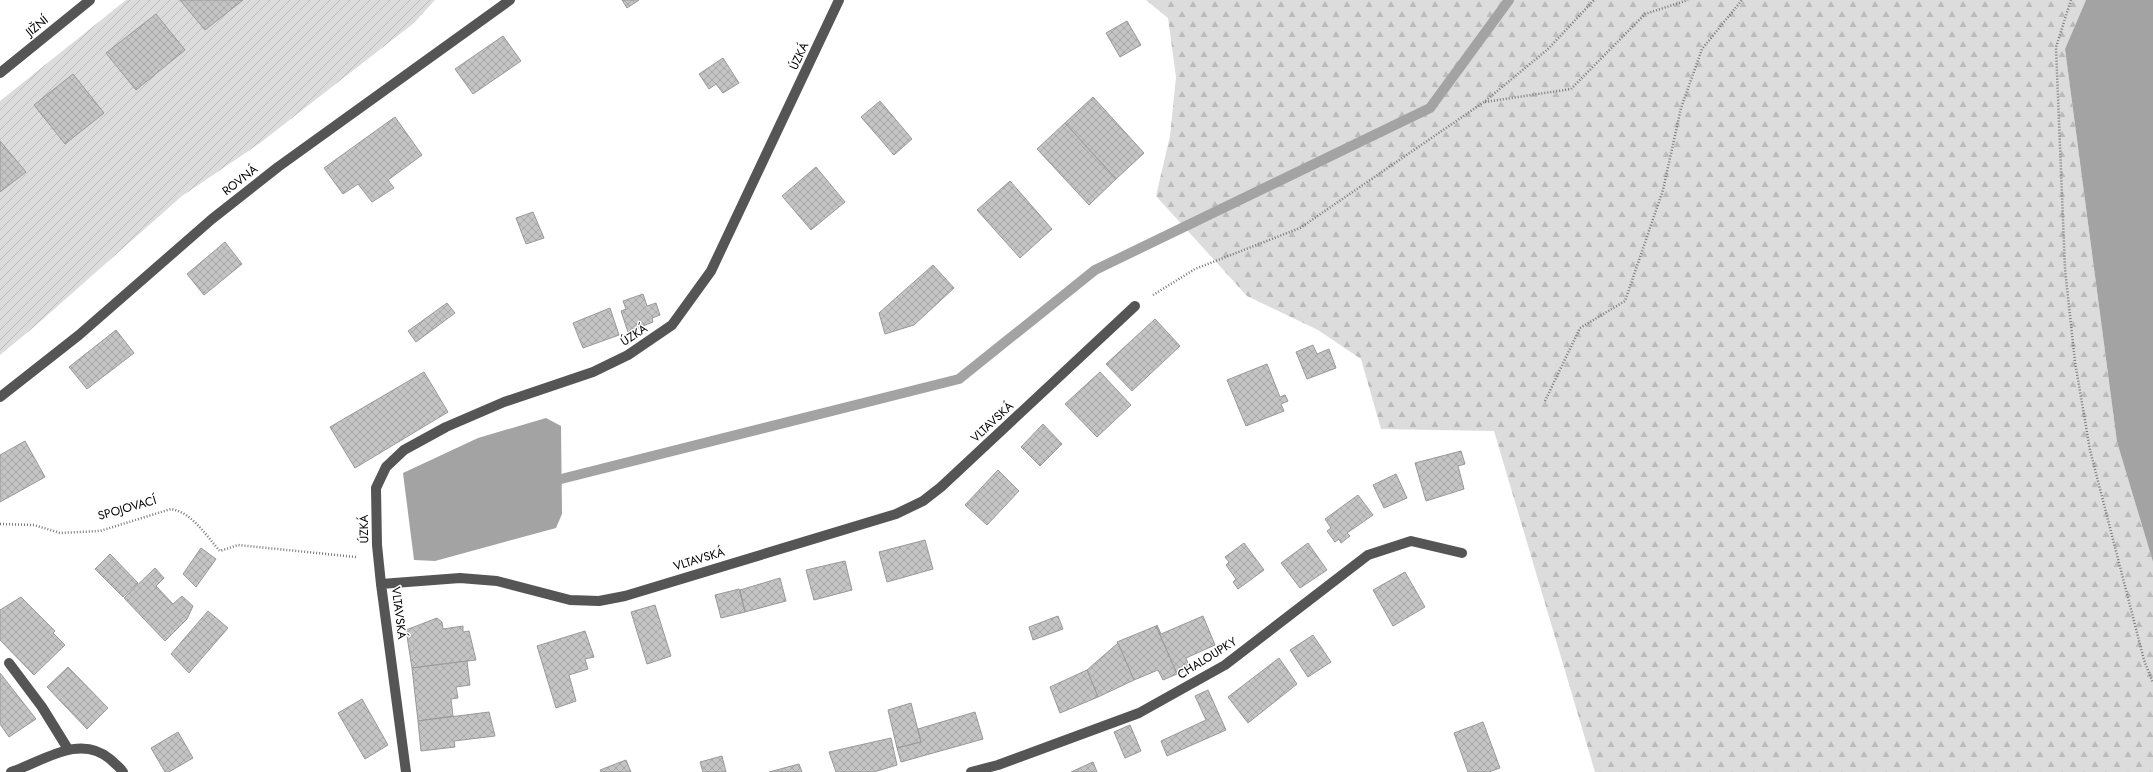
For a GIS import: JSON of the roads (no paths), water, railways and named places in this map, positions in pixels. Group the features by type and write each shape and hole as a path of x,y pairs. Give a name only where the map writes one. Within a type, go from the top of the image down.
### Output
{"street":[{"name":"JIŽNÍ","path":"0,73 90,0"},
{"name":"ÚZKÁ","path":"381,584 378,559 376,488 386,467 404,450 446,427 504,402 593,372 628,355 672,325 711,271 839,0"},
{"name":"ROVNÁ","path":"0,398 79,335 212,219 278,167 505,2"},
{"name":"VLTAVSKÁ","path":"406,772 381,584 460,578 497,580 570,600 599,601 624,596 896,514 923,500 941,487 1135,306"},
{"name":"CHALOUPKY","path":"971,772 998,766 1139,713 1225,665 1368,555 1411,541 1462,553"},
{"path":"9,663 42,707 68,748"},
{"path":"11,772 68,748 87,748 102,753 123,772"}],"waterway":[{"path":"561,479 959,379 1095,270 1430,108 1509,0"}]}
